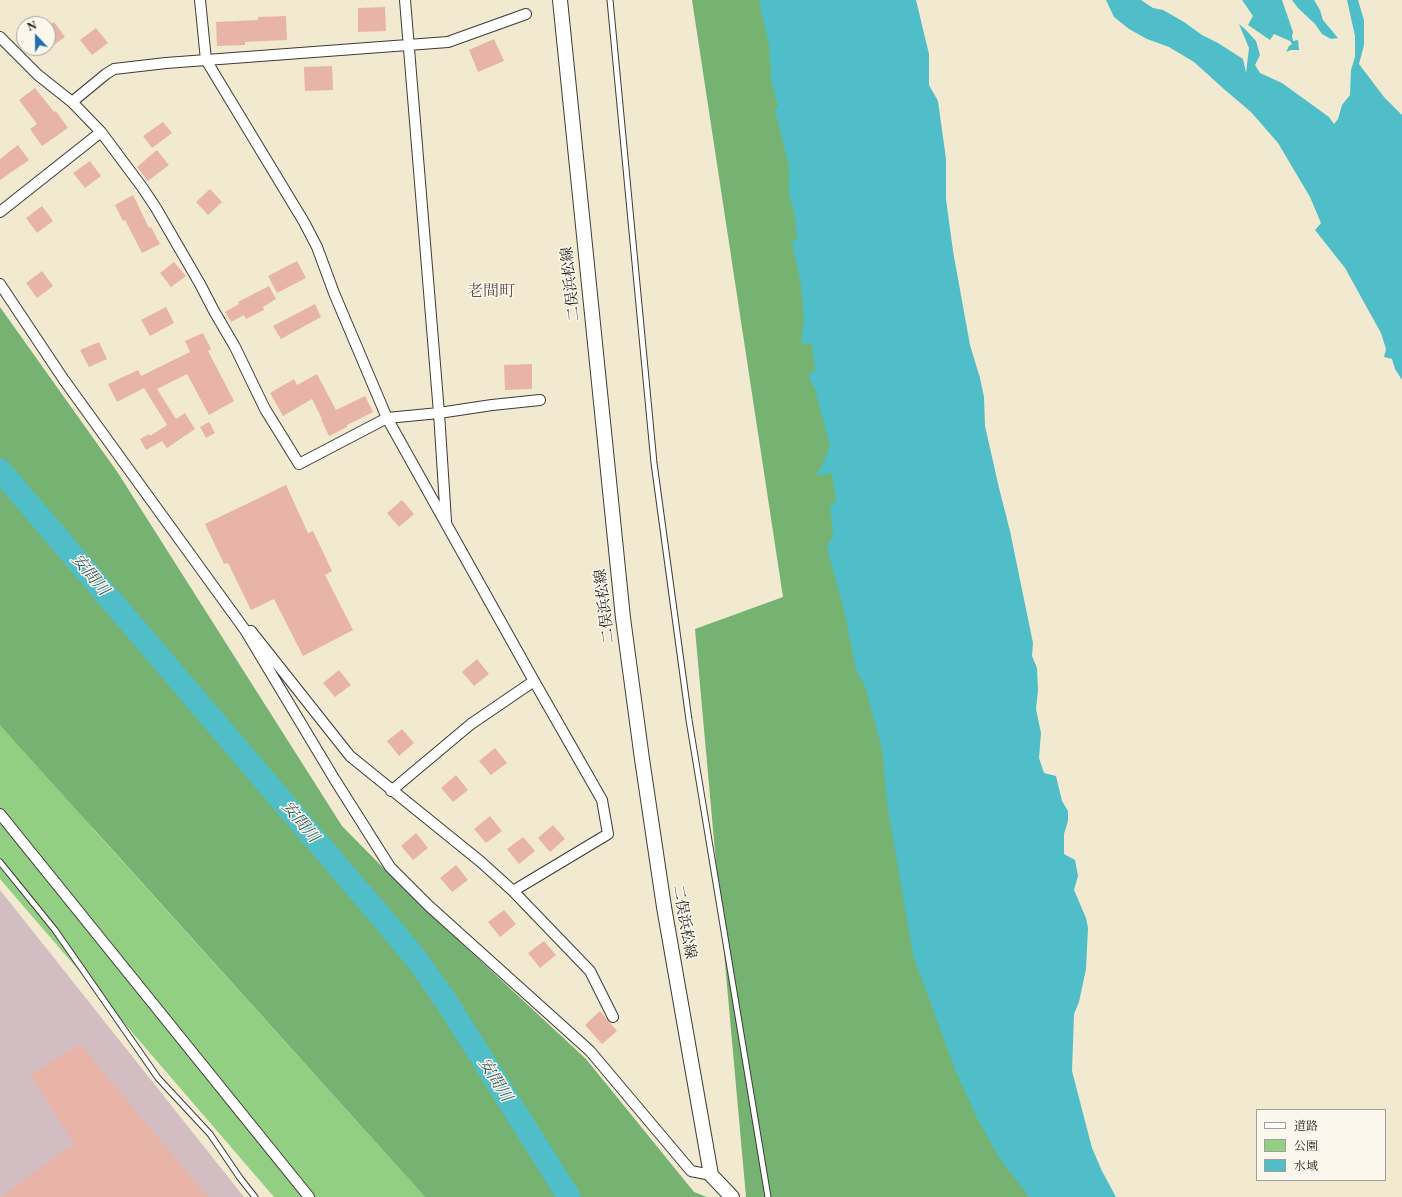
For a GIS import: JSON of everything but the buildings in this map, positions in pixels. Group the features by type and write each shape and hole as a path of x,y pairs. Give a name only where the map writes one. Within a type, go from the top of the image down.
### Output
{"main road":[{"name":"二俣浜松線","path":"560,0 623,618 664,907 711,1175"},
{"path":"711,1175 732,1197"}],"street":[{"path":"200,0 206,60 304,222 317,247 334,294 387,418 602,800 608,834 513,891"},
{"path":"405,0 439,413 446,523"},
{"path":"72,102 114,69 206,60 448,42 526,14"},
{"path":"0,38 38,75 72,102 101,132 142,187 156,208 235,347 265,410 299,464 387,418 540,400"},
{"path":"0,212 101,132"},
{"path":"0,284 64,380 245,630 335,780 390,867 429,906 590,1051 691,1170 711,1175"},
{"path":"229,608 244,622 350,756 391,791 481,862 513,891 590,971 613,1016"},
{"path":"391,791 472,724 534,681"},
{"path":"0,814 309,1197"}],"lane":[{"path":"610,0 655,471 690,728 768,1197"},
{"path":"0,862 55,930 158,1078 210,1134 255,1197"}],"shaded area":[{"path":"0,890 244,1197 0,1197"}],"green space":[{"path":"692,0 779,0 1029,1197 746,1197 695,629 783,597"},
{"path":"0,307 118,473 342,826 413,898 586,1059 694,1192 707,1197 425,1197 0,725"},
{"path":"0,710 94,830 425,1197 274,1197 0,879"}],"water":[{"path":"760,0 916,0 929,54 929,85 938,101 946,159 946,199 953,251 970,345 980,378 984,397 985,426 1010,531 1033,643 1032,656 1037,668 1038,691 1036,709 1041,733 1039,758 1044,773 1056,776 1062,801 1068,811 1068,821 1064,834 1064,854 1075,860 1078,876 1074,890 1086,918 1088,928 1086,969 1079,1002 1074,1014 1072,1071 1092,1148 1116,1197 1029,1197 1000,1159 978,1120 956,1072 913,955 888,809 882,749 865,686 856,670 844,610 827,548 833,534 830,505 836,502 832,473 816,476 823,464 830,445 816,393 808,374 815,371 812,344 801,343 804,320 801,285 792,242 797,239 795,215 789,196 789,166 775,110 778,107 771,80 769,45"},
{"path":"1106,0 1141,0 1153,8 1163,10 1243,59 1246,73 1249,48 1239,24 1256,41 1260,55 1255,65 1260,73 1282,83 1329,117 1334,124 1338,119 1342,105 1350,95 1351,70 1355,57 1355,36 1347,0 1358,0 1364,20 1364,45 1359,64 1384,97 1402,115 1402,380 1395,369 1392,359 1384,357 1386,349 1381,333 1345,268 1315,230 1321,223 1310,197 1278,143 1251,112 1194,62 1169,47 1147,39 1129,29 1114,17"},
{"path":"1242,0 1282,0 1293,32 1293,41 1298,40 1299,50 1291,50 1286,52 1292,44 1290,41 1274,34 1270,40 1248,25 1253,16"},
{"path":"1292,0 1314,0 1320,10 1323,20 1338,38 1331,39 1322,34 1315,24 1298,8"}],"waterway":[{"name":"安間川","path":"0,470 418,961 446,1001 569,1197"}],"district":[{"name":"老間町","path":"491,292"}]}
